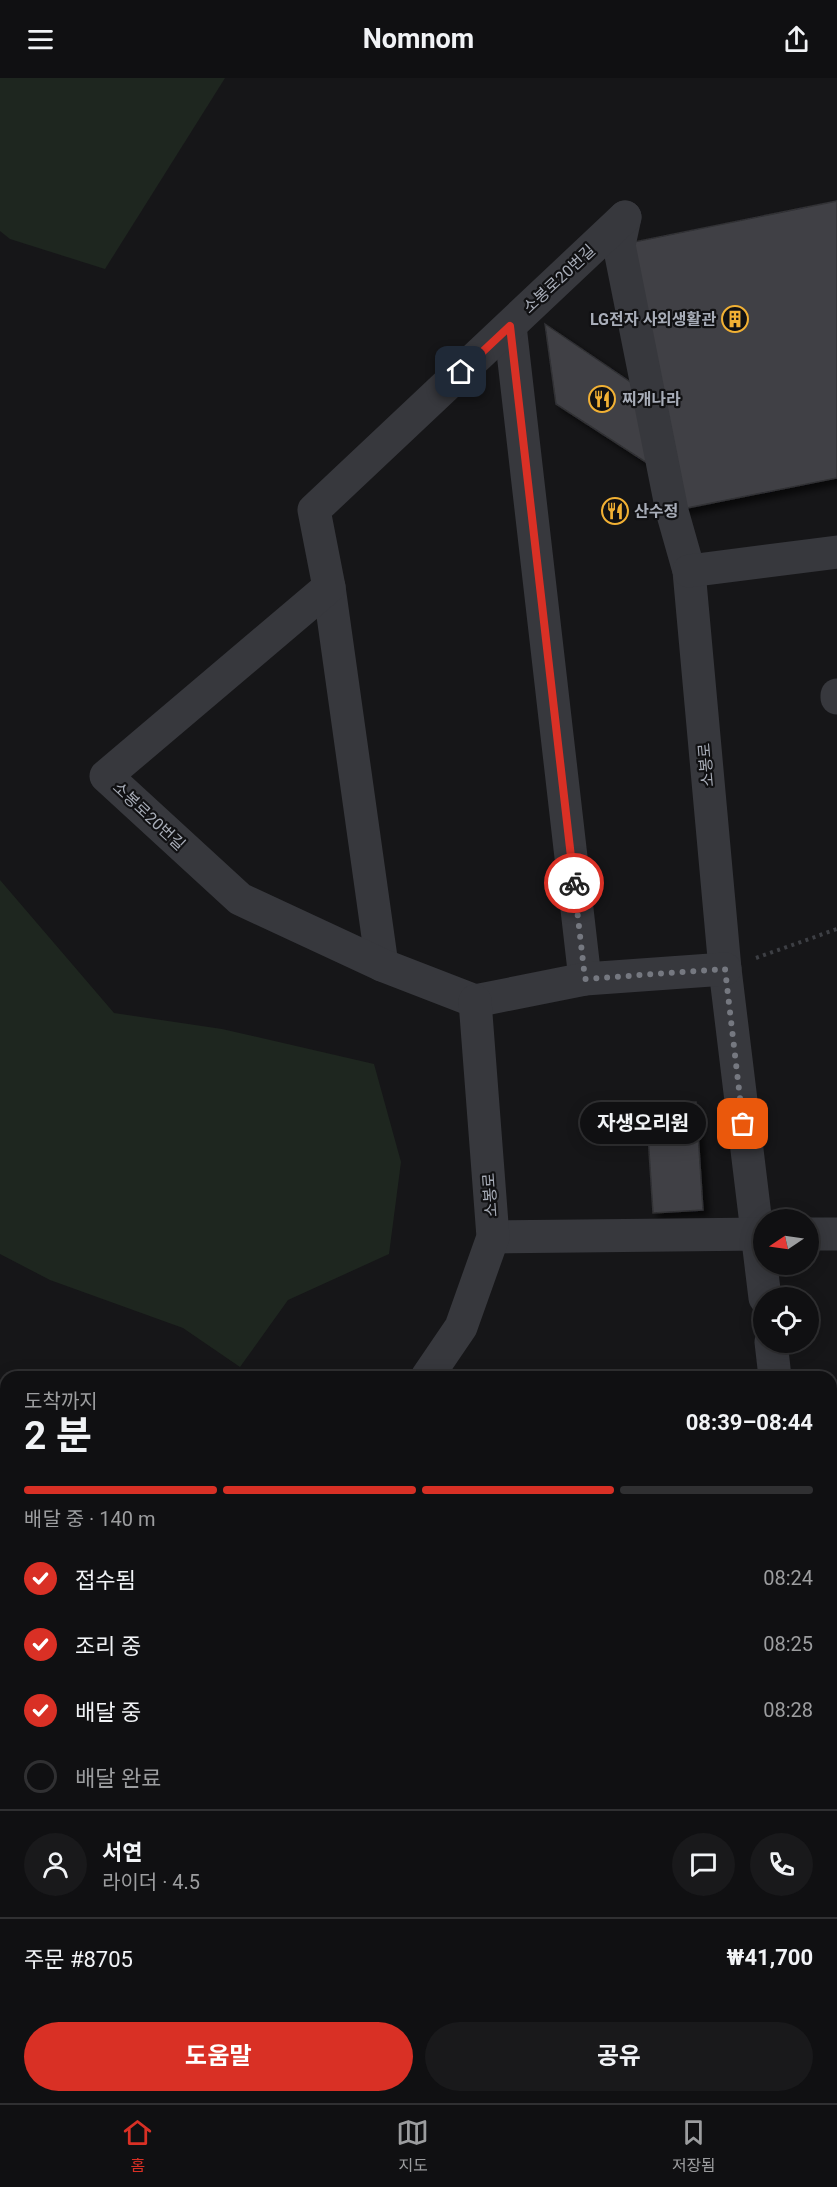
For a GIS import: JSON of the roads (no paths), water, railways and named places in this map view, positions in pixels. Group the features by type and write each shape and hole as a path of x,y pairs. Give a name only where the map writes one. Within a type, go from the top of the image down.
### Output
{"street":[{"name":"소봉로20번길","path":"381,965 329,587 314,510 625,217"},
{"name":"소봉로","path":"625,217 619,245 672,511 689,571 725,969 757,1209"},
{"path":"510,326 585,979"},
{"path":"689,571 837,552"},
{"name":"소봉로20번길","path":"329,587 106,776 240,899 381,965 475,1000"},
{"path":"475,1000 585,979 725,969"},
{"name":"소봉로","path":"431,1371 461,1328 493,1237 475,1000"},
{"path":"493,1237 753,1234"},
{"path":"819,1234 837,1234"},
{"path":"772,1353 774,1371"}],"place":[{"name":"LG전자 사외생활관","path":"735,319"},
{"name":"찌개나라","path":"602,399"},
{"name":"산수정","path":"615,511"},
{"name":"자생오리원","path":"743,1124"}]}
